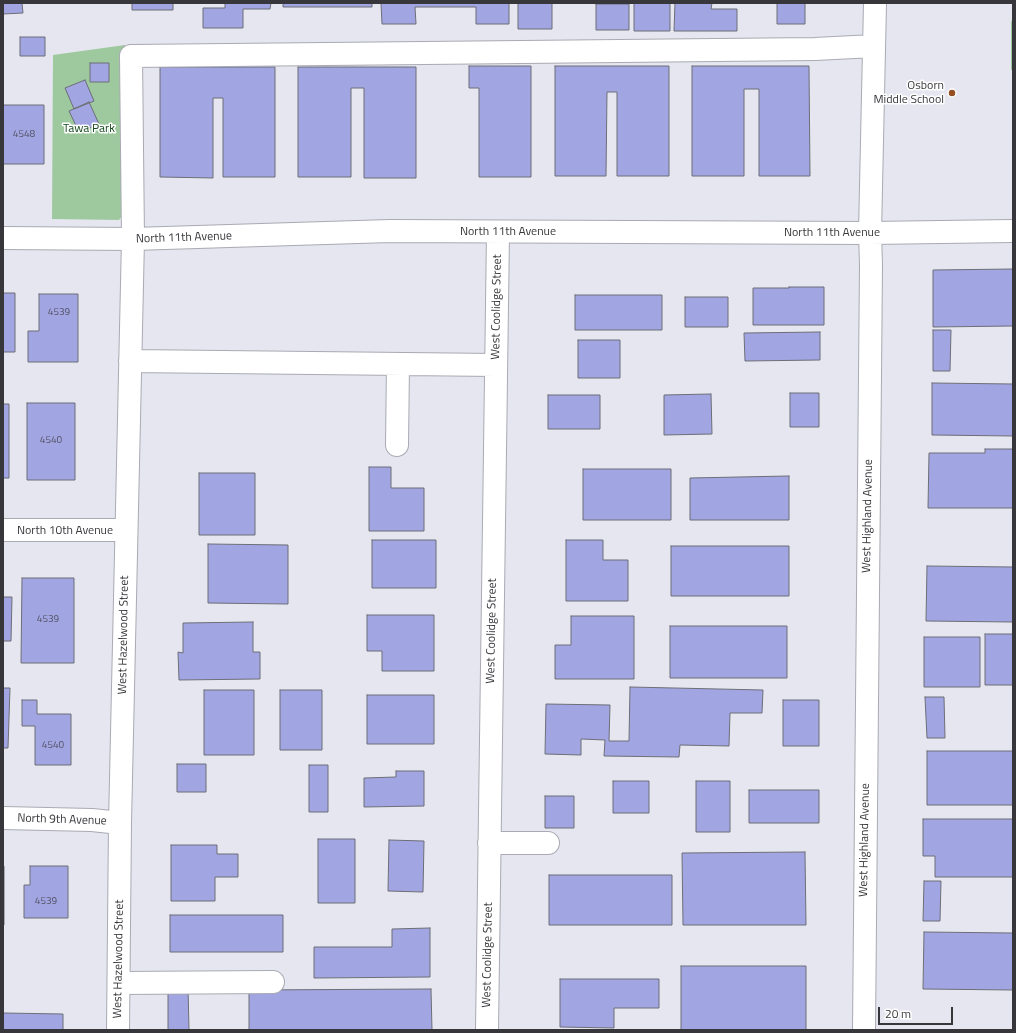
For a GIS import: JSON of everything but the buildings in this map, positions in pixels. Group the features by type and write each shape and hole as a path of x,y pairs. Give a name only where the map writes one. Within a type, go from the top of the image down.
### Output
{"street":[{"name":"West Highland Avenue","path":"864,1030 871,272 870,234 875,3"},
{"name":"West Hazelwood Street","path":"118,1030 120,823 133,239 132,56 815,49 874,46"},
{"name":"North 11th Avenue","path":"3,238 133,239 390,231 870,234 1013,230"},
{"name":"West Coolidge Street","path":"487,1030 498,232"},
{"path":"130,361 496,365"},
{"path":"396,445 398,364"},
{"name":"North 10th Avenue","path":"3,530 126,530"},
{"name":"North 9th Avenue","path":"3,818 92,820 120,823"},
{"path":"489,844 548,844"},
{"path":"119,983 272,982"}],"green space":[{"path":"1013,18 1013,70 1011,70 1011,22"},
{"name":"Tawa Park","path":"125,45 122,216 119,220 52,219 53,55"}],"place":[{"name":"Osborn Middle School","path":"952,93"}]}
